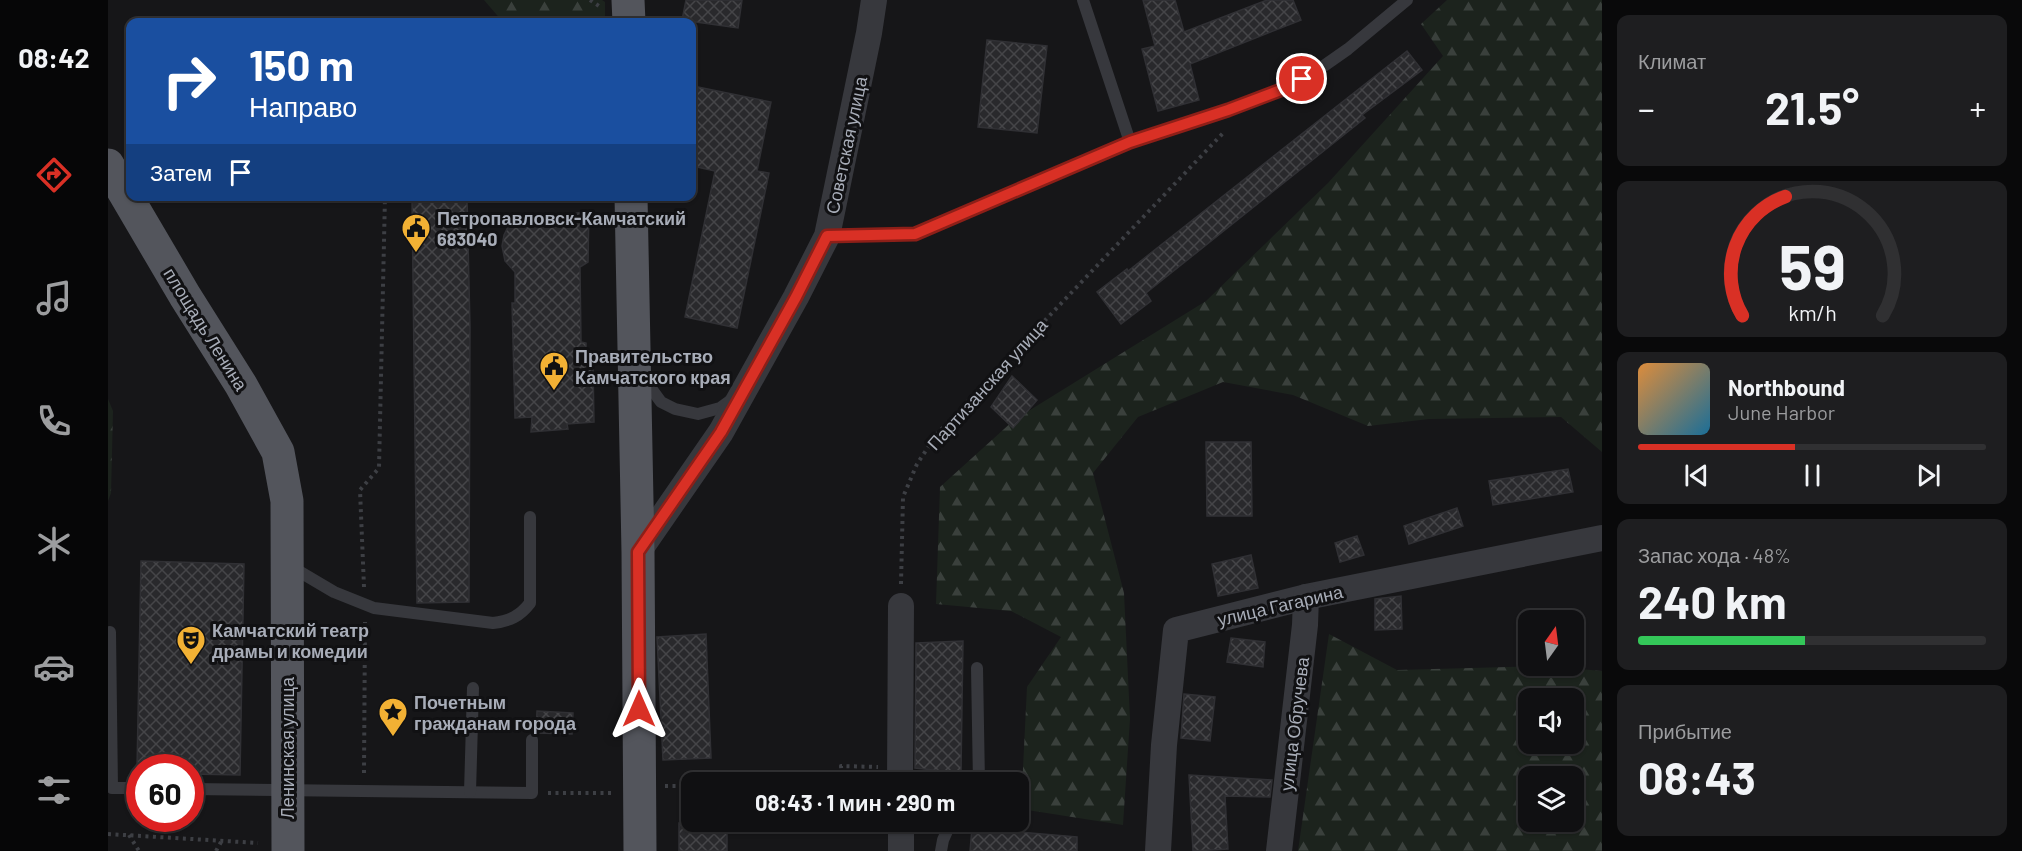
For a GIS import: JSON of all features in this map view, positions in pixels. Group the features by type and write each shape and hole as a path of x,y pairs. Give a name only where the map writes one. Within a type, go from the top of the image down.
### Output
{"main road":[{"path":"628,0 629,18"},
{"name":"площадь Ленина","path":"108,165 126,196"},
{"name":"площадь Ленина","path":"129,201 185,296 242,385 278,452 287,501"},
{"path":"631,201 638,552 640,851"},
{"name":"Ленинская улица","path":"273,847 288,790 287,501"}],"street":[{"name":"Советская улица","path":"638,552 721,432 827,236 874,0"},
{"name":"улица Гагарина","path":"1158,851 1164,745 1176,630 1306,597 1602,538"},
{"name":"улица Обручева","path":"1279,851 1305,625 1306,597"},
{"path":"900,772 901,606"},
{"path":"901,832 901,851"}],"lane":[{"path":"1083,0 1130,142"},
{"path":"827,236 915,234 1130,142 1228,110 1286,88 1318,70 1348,49 1407,0"},
{"path":"634,367 661,402 675,409 698,414 720,408 744,389"},
{"path":"286,563 334,592 374,608 493,623 506,621 516,617 530,603 530,517"},
{"path":"110,632 112,788 126,788"},
{"path":"977,668 979,772"},
{"path":"470,792 473,688"},
{"path":"204,789 532,793 532,740"},
{"path":"941,851 948,832"}],"path":[{"name":"Партизанская улица","path":"901,606 903,497 917,464 937,434 1231,124"},
{"path":"365,604 360,490 379,468 385,201"},
{"path":"364,764 365,636"},
{"path":"841,772 841,766 880,772"},
{"path":"660,786 681,786"},
{"path":"532,793 616,793"},
{"path":"108,834 273,847"},
{"path":"129,835 139,851"},
{"path":"216,851 221,842"}],"green space":[{"path":"484,0 602,0 605,2 605,18 500,18"},
{"path":"1447,0 1602,0 1602,452 1561,417 1429,419 1368,426 1293,395 1223,382 1138,417 1093,473 1124,593 1130,719 1123,825 1029,810 1029,772 1023,772 1027,687 1061,637 1011,611 936,604 940,487 1014,420 1206,301 1328,183 1443,56 1421,24"},
{"path":"108,399 113,411 111,493 108,501"},
{"path":"1329,634 1397,670 1518,667 1518,676 1584,676 1584,669 1602,671 1602,851 1298,851"}],"building":[{"path":"686,0 742,0 738,28 696,22 696,18 682,18"},
{"path":"1143,0 1175,0 1184,32 1267,0 1293,0 1301,20 1190,64 1199,100 1158,111 1142,49 1155,46"},
{"path":"987,40 1047,46 1037,133 978,127"},
{"path":"1407,51 1422,70 1362,115 1365,118 1146,293 1151,301 1121,324 1097,292 1127,269 1128,271"},
{"path":"698,87 771,102 757,171 769,173 737,328 685,317 715,171 696,167"},
{"path":"412,201 467,201 470,327 469,602 417,603"},
{"path":"589,211 588,262 580,267 581,342 586,343 586,366 593,365 594,422 567,424 568,429 531,432 532,417 515,418 512,303 515,303 515,272 505,261 502,246 504,235 509,225"},
{"path":"1012,376 1037,400 1013,428 991,407"},
{"path":"1206,442 1251,442 1252,516 1207,516"},
{"path":"1568,469 1573,492 1493,505 1489,481"},
{"path":"1457,508 1463,526 1409,544 1404,526"},
{"path":"1357,536 1364,555 1340,562 1335,543"},
{"path":"1251,555 1258,588 1218,596 1212,564"},
{"name":"Камчатский театр драмы и комедии","path":"141,561 244,564 240,775 204,774 204,754 137,754"},
{"path":"1401,596 1402,629 1375,630 1375,599"},
{"path":"706,634 711,758 663,760 657,637"},
{"path":"1231,638 1265,642 1263,667 1227,662"},
{"path":"963,641 961,772 915,768 916,643"},
{"path":"1184,694 1215,697 1210,741 1181,738"},
{"path":"537,711 573,713 572,734 536,733"},
{"path":"1189,775 1272,780 1270,797 1225,796 1228,849 1193,851"},
{"path":"679,823 681,823 681,832 727,832 727,851 679,851"},
{"path":"972,832 1019,832 1077,837 1077,851 970,851"}],"place":[{"name":"Петропавловск-Камчатский 683040","path":"416,254"},
{"name":"Правительство Камчатского края","path":"554,392"},
{"name":"Камчатский театр драмы и комедии","path":"191,666"},
{"name":"Почетным гражданам города","path":"393,738"}],"route":[{"path":"639,709 638,552 721,432 827,236 915,234 1130,142 1228,110 1286,88 1302,79"}]}
